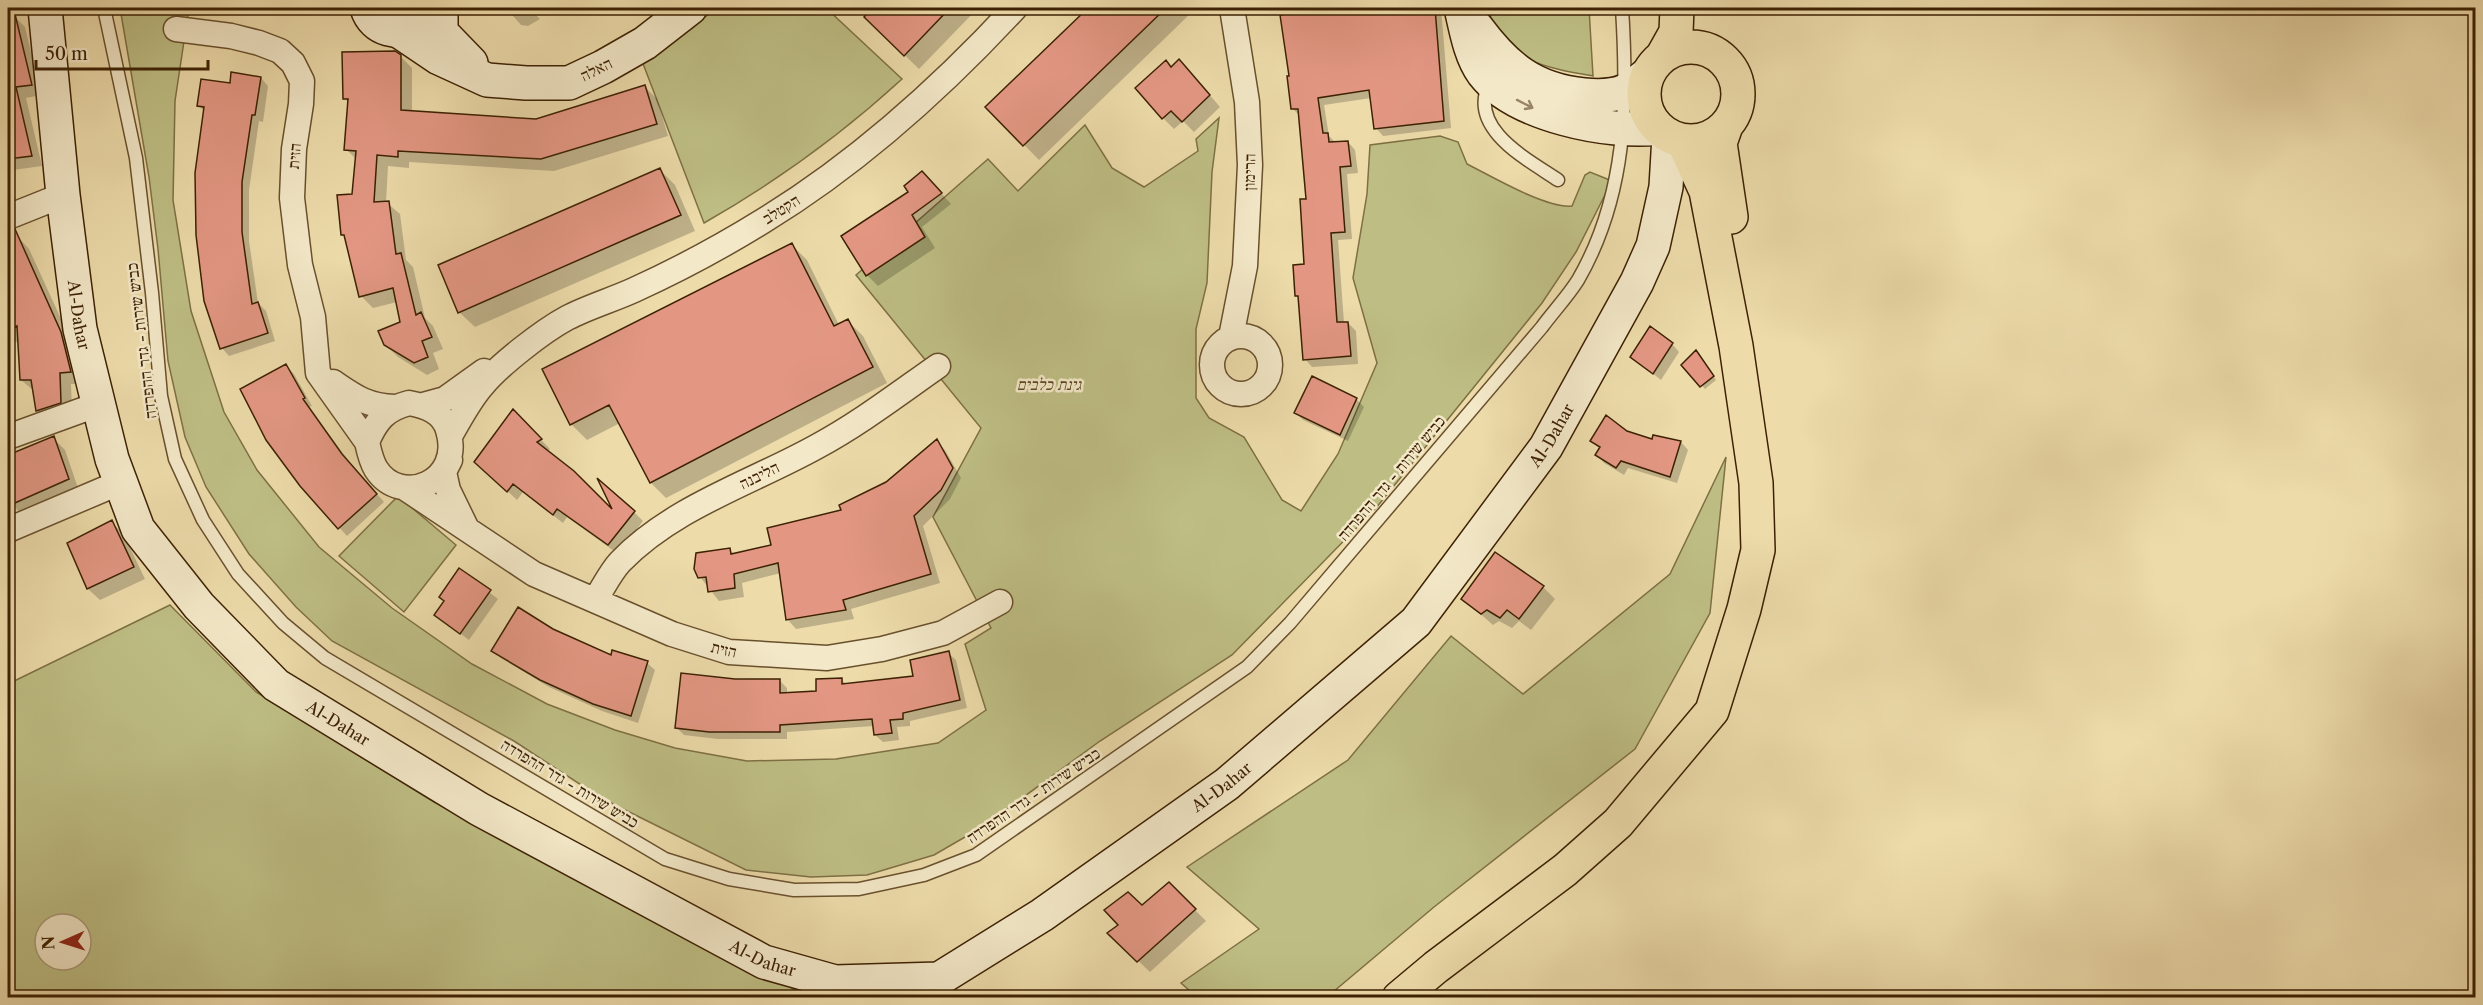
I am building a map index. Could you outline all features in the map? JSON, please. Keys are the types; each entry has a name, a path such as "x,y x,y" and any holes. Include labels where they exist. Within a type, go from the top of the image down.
{"main road":[{"path":"1677,8 1677,32 1645,74 1645,101 1649,116 1670,135 1708,200 1736,346 1755,472"},
{"path":"1399,998 1436,967 1565,870 1618,823 1712,711 1744,609 1758,550 1753,350 1720,143 1738,101 1737,87 1733,73 1719,57 1701,48 1695,40 1687,8"},
{"path":"1645,74 1680,48 1701,48"},
{"path":"1670,135 1699,141 1714,136 1726,126"}],"street":[{"name":"Al-Dahar","path":"45,8 63,195 80,329 112,459 138,529 199,606 276,685 478,809 764,962 834,981 930,988 1042,915 1227,784 1416,622 1546,447 1637,282 1653,246 1666,187 1670,135"},
{"name":"האלה","path":"368,8 377,23 387,29 399,31 439,58 487,80 526,83 569,82 603,67 645,43 690,8"},
{"path":"399,31 417,26 432,8"},
{"path":"441,8 441,32 487,80"},
{"name":"הקטלב","path":"451,447 482,385 511,359 567,318 633,290 696,259 811,190 867,150 919,104 952,74 1016,8"},
{"name":"הרימון","path":"1231,337 1245,266 1250,165 1248,102 1233,8"},
{"path":"1463,8 1495,53 1498,88 1522,103 1545,113 1624,129 1670,135"},
{"name":"הזית","path":"176,29 231,36 280,51 293,63 302,81 294,149 292,198 300,265 313,317 318,373"},
{"path":"1497,70 1514,70 1537,83 1566,93 1594,96 1645,74"},
{"path":"8,218 63,195"},
{"name":"הקטלב","path":"423,405 445,399 493,364 511,359"},
{"name":"הליבנה","path":"595,600 619,563 655,533 745,481 816,448 867,417 938,366"},
{"path":"318,373 358,399 376,406 423,405 437,413 446,424 451,447 440,476 428,484 405,488 387,480 376,470 367,442 318,373"},
{"path":"8,437 99,404"},
{"path":"367,442 375,423 395,407"},
{"name":"הזית","path":"451,447 444,472 448,490 466,527"},
{"path":"8,530 120,482"},
{"name":"הזית","path":"405,488 534,574 584,598 595,600 672,634 729,652 828,658 882,650 943,633 1000,602"}],"lane":[{"name":"כביש שירות - גדר ההפרדה","path":"104,8 136,158 152,293 161,396 175,459 203,520 238,574 283,623 325,658 665,859 729,879 794,890 859,889 924,875 976,855 1247,667 1290,623 1542,327 1577,281 1599,234 1619,169 1624,129 1645,74 1622,8"},
{"path":"1497,70 1484,94 1487,117 1510,148 1558,180"}],"green space":[{"name":"גינת כלבים","path":"120,8 189,8 175,101 173,200 191,311 224,412 257,470 319,547 392,608 472,664 547,704 615,730 675,748 747,761 836,759 938,743 986,710 965,644 991,628 933,517 981,428 856,275 988,159 1018,191 1085,125 1112,168 1144,187 1198,151 1196,139 1219,118 1212,172 1207,283 1196,329 1196,398 1209,418 1244,437 1282,500 1301,511 1338,454 1377,363 1353,278 1367,194 1370,145 1440,136 1458,142 1467,164 1519,191 1561,206 1572,206 1585,175 1590,172 1612,181 1576,252 1542,303 1376,508 1232,655 1100,741 984,826 934,855 867,875 811,877 746,870 601,798 514,741 332,641 296,607 249,554 206,487 185,437 168,361 149,177"},
{"path":"718,8 826,8 902,79 807,157 704,223 642,61"},
{"path":"1489,8 1589,8 1593,76 1543,65 1513,51 1493,26"},
{"path":"1726,457 1710,613 1635,749 1434,907 1327,997 1197,997 1181,983 1259,929 1187,867 1348,760 1451,636 1523,694 1670,574"},
{"path":"398,496 456,545 404,612 339,556"},
{"path":"170,605 256,692 434,802 809,997 8,998 8,684"}],"building":[{"path":"873,8 950,8 904,56 864,17"},
{"path":"1088,8 1166,8 1023,146 985,107"},
{"path":"1328,8 1435,8 1444,121 1374,129 1369,90 1318,98 1323,133 1328,133 1329,142 1348,141 1351,166 1340,167 1345,232 1331,233 1337,322 1348,322 1351,356 1303,360 1293,265 1304,264 1300,199 1306,199 1298,109 1291,109 1287,76 1289,76 1280,15"},
{"path":"15,14 32,85 16,87 32,156 8,159 8,15"},
{"path":"395,51 401,55 401,110 536,119 645,85 657,124 541,159 398,151 398,157 377,155 374,202 389,201 396,254 401,253 416,315 421,312 432,337 422,341 428,357 414,363 384,345 378,331 400,322 393,288 359,297 344,235 341,235 337,195 352,194 356,151 344,150 348,99 343,99 342,52"},
{"path":"1179,59 1210,95 1182,122 1171,111 1162,119 1135,88 1166,60 1171,67"},
{"path":"231,72 261,77 255,115 252,115 242,182 242,232 252,304 258,302 268,333 220,349 204,301 196,235 195,173 204,107 197,106 201,79 230,83"},
{"path":"660,168 681,215 458,313 438,265"},
{"path":"922,171 942,193 912,215 925,237 866,276 841,236 908,192 904,186"},
{"path":"15,229 61,332 71,372 60,373 61,403 36,411 31,380 20,380 17,326 8,330 8,231"},
{"path":"792,243 834,326 848,319 873,367 650,483 609,405 570,425 542,369"},
{"path":"1650,326 1673,343 1653,374 1630,357"},
{"path":"1696,350 1714,376 1700,387 1681,365"},
{"path":"286,364 305,398 303,399 342,454 377,494 338,529 300,486 266,440 240,389"},
{"path":"1312,376 1357,398 1340,435 1294,413"},
{"path":"513,409 542,439 537,442 574,471 612,509 597,478 635,511 608,545 557,509 553,515 513,484 507,492 474,462"},
{"path":"1606,415 1627,431 1652,439 1653,435 1681,441 1670,477 1621,461 1616,468 1595,455 1600,447 1590,441"},
{"path":"54,436 69,479 8,506 8,455"},
{"path":"937,439 953,468 941,490 914,516 931,574 843,600 846,610 786,620 778,563 734,574 735,588 708,592 706,577 698,578 694,569 696,553 730,548 731,554 771,545 767,528 841,510 839,505 886,482"},
{"path":"112,520 134,567 87,589 67,543"},
{"path":"1495,552 1544,586 1519,619 1507,610 1500,618 1487,610 1481,614 1461,599"},
{"path":"459,568 491,590 460,634 434,615 444,601 439,597"},
{"path":"518,607 553,629 611,655 612,650 648,661 631,716 593,704 540,680 491,651"},
{"path":"949,651 960,700 903,713 903,719 890,720 892,733 874,735 872,719 780,725 780,732 709,732 675,728 681,673 735,679 780,679 780,693 816,691 816,679 842,678 842,684 913,676 910,660"},
{"path":"1169,882 1196,909 1137,962 1107,933 1118,925 1104,910 1128,892 1142,905"}]}
